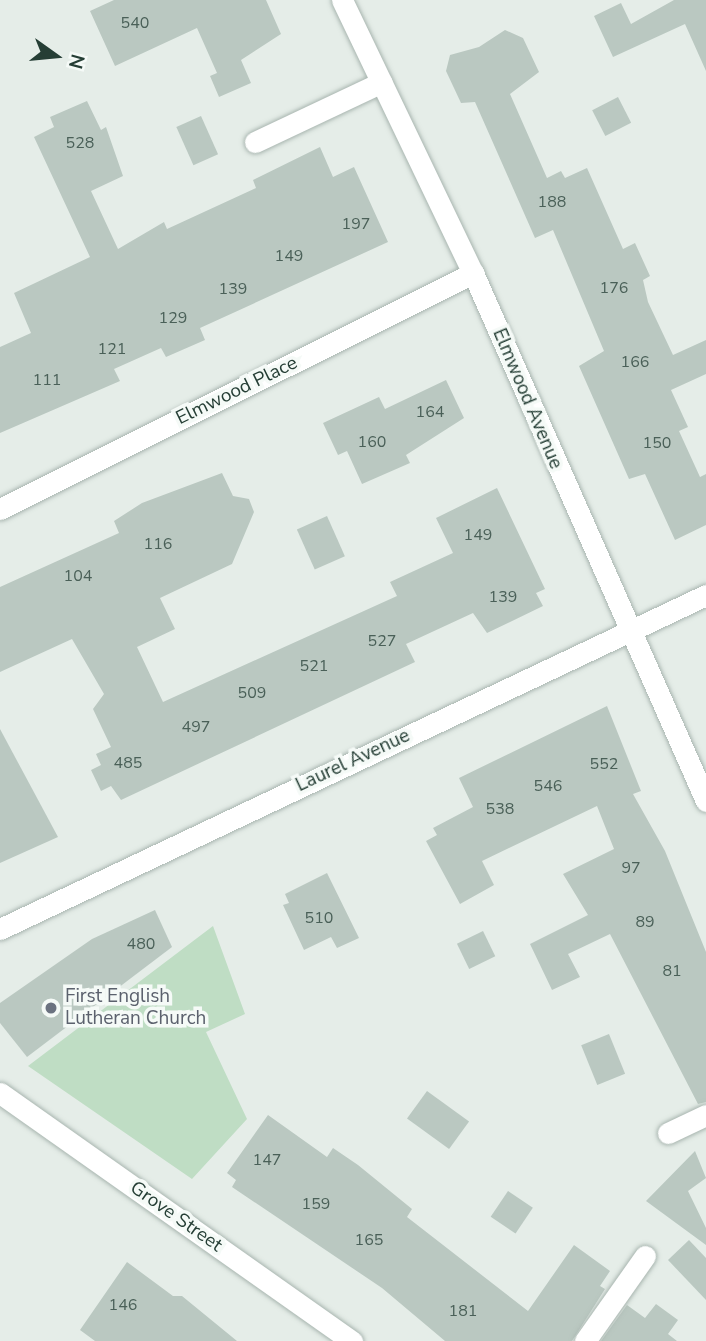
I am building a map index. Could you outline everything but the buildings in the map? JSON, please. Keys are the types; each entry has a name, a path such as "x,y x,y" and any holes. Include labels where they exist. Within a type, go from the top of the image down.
{"street":[{"name":"Elmwood Avenue","path":"342,0 474,273 626,632 706,801"},
{"path":"254,142 382,82"},
{"name":"Elmwood Place","path":"0,509 474,273"},
{"name":"Laurel Avenue","path":"0,929 706,595"},
{"name":"Grove Street","path":"0,1093 352,1341"},
{"path":"668,1133 706,1115"},
{"path":"585,1341 645,1256"}],"green space":[{"path":"213,926 245,1014 206,1032 247,1119 192,1179 28,1066"}],"place":[{"name":"First English Lutheran Church","path":"51,1008"}]}
